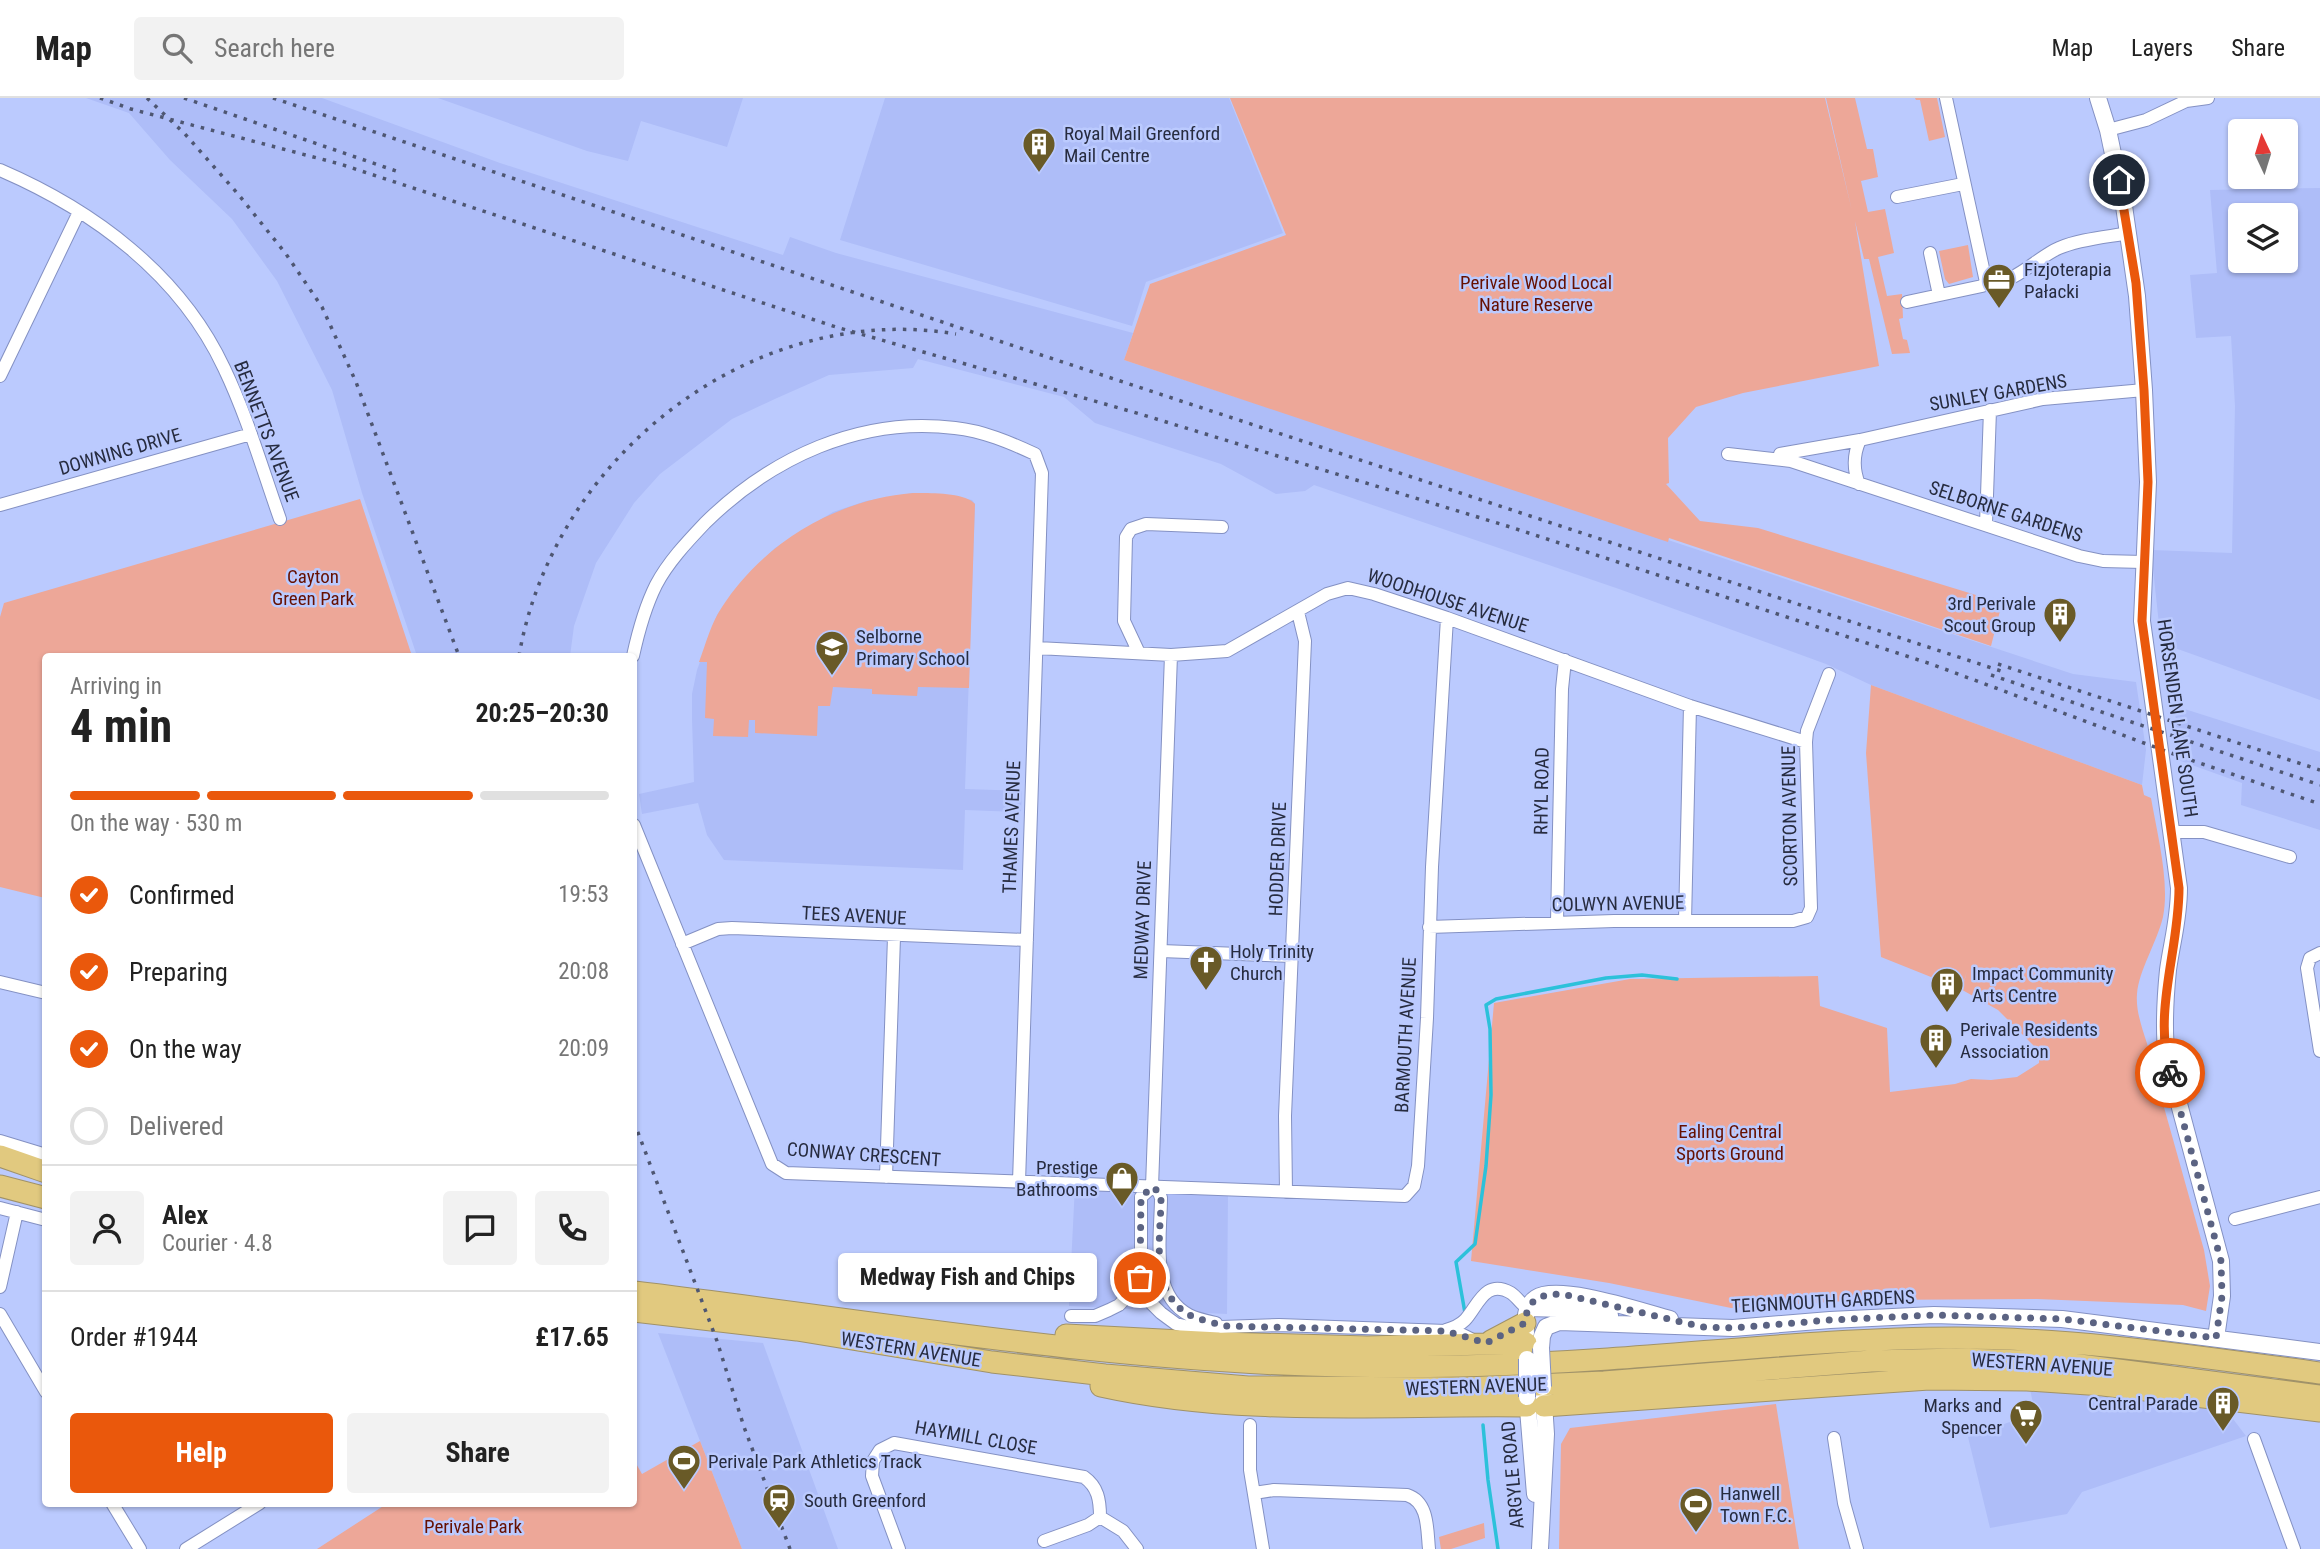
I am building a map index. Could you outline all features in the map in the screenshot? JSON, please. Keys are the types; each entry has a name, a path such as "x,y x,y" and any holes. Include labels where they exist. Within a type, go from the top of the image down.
{"highway":[{"path":"0,1156 42,1171"},
{"path":"0,1167 42,1179"},
{"path":"0,1186 42,1198"},
{"path":"0,1197 42,1207"},
{"name":"WESTERN AVENUE","path":"637,1292 1106,1353 1249,1363 1463,1366 1603,1360 1871,1340 1958,1338 2059,1341 2320,1373"},
{"name":"WESTERN AVENUE","path":"637,1311 797,1330 992,1362 1248,1387 1465,1388 1604,1382 1871,1361 1960,1359 2056,1362 2320,1395"},
{"path":"991,1339 1041,1334 1367,1347 1486,1343 1531,1335"},
{"path":"992,1362 1139,1394 1210,1402 1341,1408 1536,1402 1929,1379 2092,1384 2320,1411"}],"main road":[{"name":"HORSENDEN LANE SOUTH","path":"2098,98 2108,130 2129,233 2137,296 2148,482 2142,621 2179,888 2179,914 2168,968 2164,1038 2167,1059 2221,1261 2222,1296 2216,1338"},
{"path":"1531,1335 1540,1296 1562,1294 1703,1327"},
{"path":"1531,1335 1581,1310 1657,1325"},
{"name":"TEIGNMOUTH GARDENS","path":"1703,1327 1733,1328 1934,1315 2062,1319 2320,1352"},
{"path":"1531,1335 1559,1322 1703,1327"},
{"name":"ARGYLE ROAD","path":"1531,1335 1536,1402 1540,1549"}],"street":[{"path":"1946,98 1986,282"},
{"path":"2108,130 2147,120 2186,102 2208,98"},
{"name":"BENNETTS AVENUE","path":"0,170 79,212 136,252 164,280 193,316 223,365 280,519"},
{"path":"1897,197 1963,184"},
{"path":"0,376 79,212"},
{"path":"1986,282 1993,284 2012,277 2062,247 2129,233"},
{"path":"1930,253 1940,295"},
{"path":"1907,302 1982,286 1986,282"},
{"name":"SUNLEY GARDENS","path":"1728,454 1790,454 2043,399 2144,390"},
{"path":"1986,524 1990,410"},
{"name":"THAMES AVENUE","path":"634,653 656,584 674,558 694,535 742,490 795,456 849,436 876,430 954,428 1001,439 1035,454 1042,473 1019,1182"},
{"name":"DOWNING DRIVE","path":"0,505 251,435"},
{"path":"1859,484 1854,473 1860,440"},
{"name":"SELBORNE GARDENS","path":"1728,454 1791,461 2103,561 2143,562"},
{"path":"1139,653 1124,621 1126,537 1131,529 1146,524 1223,527"},
{"name":"WOODHOUSE AVENUE","path":"1037,649 1171,655 1227,650 1327,594 1348,588 1447,618 1690,706 1806,743"},
{"name":"HODDER DRIVE","path":"1286,1192 1285,1116 1304,641 1298,612"},
{"name":"BARMOUTH AVENUE","path":"1152,1187 1405,1196 1414,1186 1418,1166 1427,1017 1429,927 1447,618"},
{"name":"MEDWAY DRIVE","path":"1152,1187 1171,655"},
{"name":"RHYL ROAD","path":"1558,922 1562,689 1565,660"},
{"name":"SCORTON AVENUE","path":"1807,917 1811,908 1807,731 1829,674"},
{"path":"1685,921 1690,706"},
{"name":"CONWAY CRESCENT","path":"637,832 772,1164 786,1173 1152,1187"},
{"path":"2172,832 2209,833 2290,857"},
{"name":"COLWYN AVENUE","path":"1429,927 1558,922 1793,921 1807,917"},
{"name":"TEES AVENUE","path":"682,944 718,929 732,928 894,937 1027,940"},
{"path":"886,1177 894,937"},
{"path":"1161,951 1293,956"},
{"path":"2320,953 2310,958 2306,968 2320,1051"},
{"path":"0,982 42,992"},
{"path":"0,1141 42,1154"},
{"path":"1224,1326 1191,1316 1177,1307 1167,1295 1161,1281 1161,1198 1159,1192 1152,1187 1141,1197 1140,1283 1149,1301 1177,1324 1193,1328 1224,1326 1446,1331 1486,1343"},
{"path":"2235,1219 2320,1197"},
{"path":"0,1208 42,1219"},
{"path":"0,1287 17,1212"},
{"path":"1071,1316 1095,1315 1109,1310 1125,1299 1140,1283 1161,1281"},
{"path":"1446,1331 1466,1319 1478,1300 1490,1291 1506,1291 1514,1295 1531,1335"},
{"path":"0,1314 42,1385"},
{"path":"1250,1425 1250,1470 1263,1549"},
{"path":"1834,1438 1844,1503 1857,1549"},
{"path":"2254,1439 2294,1549"},
{"name":"HAYMILL CLOSE","path":"899,1549 872,1476 873,1461 880,1450 894,1443 1084,1477 1096,1490 1100,1502 1100,1517"},
{"path":"1254,1493 1274,1490 1408,1494 1423,1506 1429,1549"},
{"path":"114,1507 140,1549"},
{"path":"186,1549 254,1507"},
{"path":"1044,1541 1088,1525 1100,1517 1123,1531 1137,1549"}],"shaded area":[{"path":"86,98 322,98 500,163 783,255 790,237 836,253 1133,333 1124,360 2073,674 2136,682 2146,750 2142,785 1871,685 1826,664 1619,589 1314,485 1305,491 1276,494 1221,464 1095,423 1064,397 918,359 913,368 829,375 777,398 732,419 660,474 634,503 596,563 574,626 570,653 416,653 362,493 332,390 277,281 232,219 170,160 129,113"},
{"path":"438,98 743,98 727,147 641,121 628,161 587,151"},
{"name":"Royal Mail Greenford Mail Centre","path":"885,98 1229,98 1283,233 1146,282 1132,326 840,240"},
{"path":"2320,188 2320,700 2161,643 2151,550 2232,553 2235,406 2231,336 2196,338 2190,275 2217,273 2210,190"},
{"name":"Selborne Primary School","path":"913,493 948,495 972,500 975,504 965,789 1022,791 1021,812 965,810 963,870 724,860 707,835 698,803 642,814 639,794 694,782 692,694 697,670 717,615 743,580 775,548 833,512 866,501"},
{"path":"2175,706 2320,752 2320,830 2241,805 2242,783 2178,760"},
{"path":"1075,1185 1228,1192 1227,1314 1069,1306"},
{"path":"658,1333 763,1343 838,1549 742,1549"},
{"path":"2030,1389 2227,1411 2246,1436 2082,1492 2067,1514 1990,1528 1968,1437 2035,1413"}],"green space":[{"name":"Perivale Wood Local Nature Reserve","path":"1230,98 1825,98 1852,211 1826,98 1855,98 1867,149 1873,149 1878,177 1861,181 1868,212 1885,209 1894,253 1878,257 1887,296 1902,294 1903,318 1899,319 1903,339 1907,340 1910,353 1892,354 1869,259 1864,259 1855,221 1879,366 1743,393 1696,407 1668,438 1669,483 1666,484 1700,521 1758,528 2002,603 1991,646 1669,538 1668,542 1124,360 1150,284 1286,235"},
{"path":"1915,98 1937,98 1945,137 1929,141 1920,100"},
{"path":"1968,245 1973,277 1949,284 1945,279 1939,251"},
{"path":"913,493 955,495 975,504 969,688 918,687 917,696 872,694 872,689 833,687 830,706 818,706 817,736 755,733 755,720 749,720 748,737 713,736 714,719 705,718 707,662 699,662 715,620 739,584 780,544 804,528 857,504"},
{"name":"Cayton Green Park","path":"360,499 411,653 42,653 42,897 0,887 0,617 4,603"},
{"name":"Ealing Central Sports Ground","path":"1871,685 2142,785 2144,795 2151,798 2162,858 2165,903 2160,927 2138,985 2137,1003 2204,1250 2210,1286 2206,1311 2183,1305 2037,1299 1863,1300 1731,1308 1609,1283 1471,1261 1494,1003 1630,979 1818,976 1820,1006 1887,1028 1890,1092 1955,1084 1971,1079 2017,1077 2039,1063 2039,1051 1998,1010 1957,987 1964,982 1967,971 1964,981 1956,987 1881,957 1866,753"},
{"path":"1776,1404 1799,1549 1559,1549 1561,1444 1570,1428"},
{"name":"Perivale Park","path":"700,1441 742,1549 317,1549 382,1507 637,1507 637,1465 642,1474"},
{"path":"1484,1523 1485,1538 1451,1549 1441,1549 1439,1537"}],"waterway":[{"path":"1465,1313 1456,1262 1475,1244 1486,1166 1491,1095 1490,1029 1486,1005 1496,999 1606,978 1642,975 1677,979"},
{"path":"1483,1425 1498,1549"}],"railway":[{"path":"100,98 131,109 340,164 836,327 1140,414 1507,526 1931,664 2179,756 2320,804"},
{"path":"147,98 185,134 238,194 286,254 322,307 356,382 458,653"},
{"path":"184,98 399,172"},
{"path":"273,98 1017,347 2004,672"},
{"path":"520,653 539,584 573,517 618,458 674,408 737,368 806,342 880,330 956,334"},
{"path":"1998,664 2320,770"},
{"path":"1991,675 2320,785"},
{"path":"637,1130 717,1341 744,1427 790,1549"}],"way so far":[{"path":"1140,1278 1141,1197 1152,1187 1159,1192 1161,1198 1161,1281 1167,1295 1177,1307 1191,1316 1224,1326 1279,1325 1446,1331 1486,1343 1525,1323 1527,1308 1535,1299 1549,1294 1562,1294 1703,1327 1733,1328 1934,1315 2062,1319 2216,1338 2222,1296 2221,1261 2170,1073"}],"place":[{"name":"Royal Mail Greenford Mail Centre","path":"1039,174"},
{"name":"Fizjoterapia Pałacki","path":"1999,310"},
{"name":"3rd Perivale Scout Group","path":"2060,644"},
{"name":"Selborne Primary School","path":"832,677"},
{"name":"Holy Trinity Church","path":"1206,992"},
{"name":"Impact Community Arts Centre","path":"1947,1014"},
{"name":"Perivale Residents Association","path":"1936,1070"},
{"name":"Prestige Bathrooms","path":"1122,1208"},
{"name":"Medway Fish and Chips","path":"1140,1278"},
{"name":"Central Parade","path":"2223,1433"},
{"name":"Marks and Spencer","path":"2026,1446"},
{"name":"Perivale Park Athletics Track","path":"684,1491"},
{"name":"South Greenford","path":"779,1530"},
{"name":"Hanwell Town F.C.","path":"1696,1534"}],"route":[{"path":"2119,180 2136,283 2144,390 2148,482 2143,562 2144,647 2179,888 2179,914 2168,968 2164,1017 2164,1038 2170,1073"}]}
